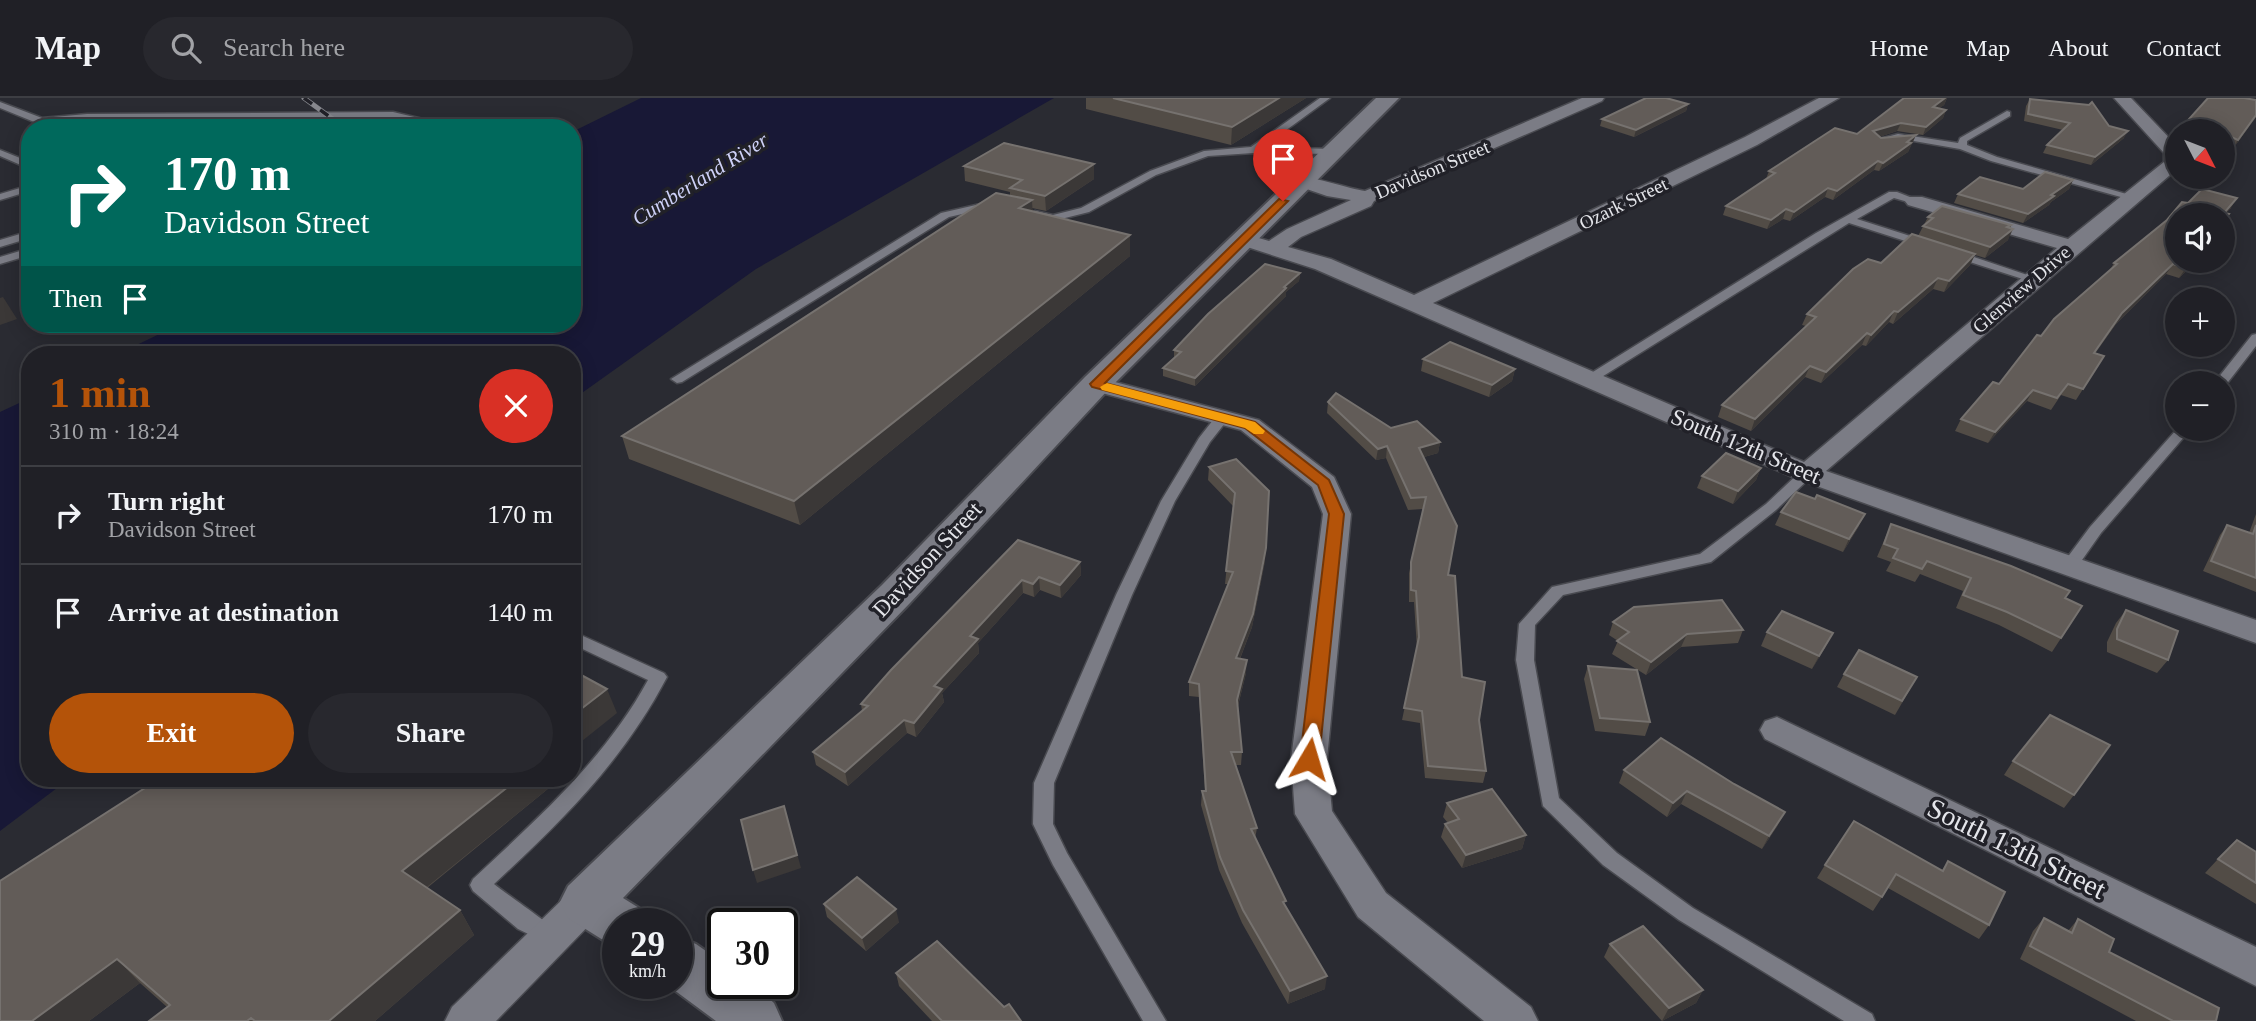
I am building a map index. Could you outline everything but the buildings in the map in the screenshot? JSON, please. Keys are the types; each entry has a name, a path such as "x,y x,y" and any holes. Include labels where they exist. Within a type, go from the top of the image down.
{"street":[{"name":"Davidson Street","path":"609,908 1004,477 1096,384 1259,244 1302,181 1388,98"},
{"name":"Davidson Street","path":"1259,244 1294,233 1364,202 1367,197 1596,98"},
{"name":"Ozark Street","path":"1413,304 1751,141 1831,98"},
{"name":"Glenview Drive","path":"1807,473 2166,169 2174,158 2166,144 2122,98"},
{"path":"1302,181 1334,192 1367,197"},
{"path":"1915,201 2072,246"},
{"name":"South 12th Street","path":"1259,244 1323,264 1807,473 2256,632"},
{"path":"1096,384 1250,425 1324,483 1337,514 1309,759 1314,814 1372,905 1516,1021"},
{"name":"South 13th Street","path":"1777,730 2256,967"},
{"name":"Davidson Street","path":"467,1021 551,936 602,914"},
{"path":"693,972 732,1000 754,1021"}],"lane":[{"path":"1253,150 1326,98"},
{"path":"0,105 38,119"},
{"path":"66,119 313,118 358,114 422,119"},
{"path":"1962,146 1964,139 2007,114"},
{"path":"1877,141 1890,136 1903,136 1941,145 1962,146 1994,159 2132,197"},
{"path":"1028,213 1053,218 1085,210 1153,173 1207,153 1253,150 1333,152"},
{"path":"0,153 21,162"},
{"path":"0,197 21,191"},
{"path":"1587,380 1847,219 1893,194 1915,201"},
{"path":"677,379 945,215 991,205 1003,208"},
{"path":"1847,219 2033,279"},
{"path":"0,244 21,237"},
{"path":"0,261 21,254"},
{"path":"2230,371 2256,338"},
{"path":"1155,1021 1060,859 1043,824 1044,783 1124,595 1168,501 1204,440 1222,418"},
{"path":"2069,566 2090,534 2175,441"},
{"path":"1807,473 1771,507 1706,558 1659,566 1558,591 1527,624 1525,660 1550,801 1610,859 1686,914 1864,1021"},
{"path":"581,641 659,677 642,711 581,787"},
{"path":"551,936 526,922 480,886 581,787"}],"water":[{"name":"Cumberland River","path":"641,98 1054,98 756,269 581,394 581,346 135,346 161,333 581,333 581,128"},
{"path":"21,402 21,787 58,787 0,831 0,412"}],"railway":[{"path":"304,98 333,119"}],"slow traffic":[{"path":"1107,387 1250,425 1258,431"}],"route":[{"path":"1283,201 1096,384 1250,425 1324,483 1337,514 1309,759"}]}
